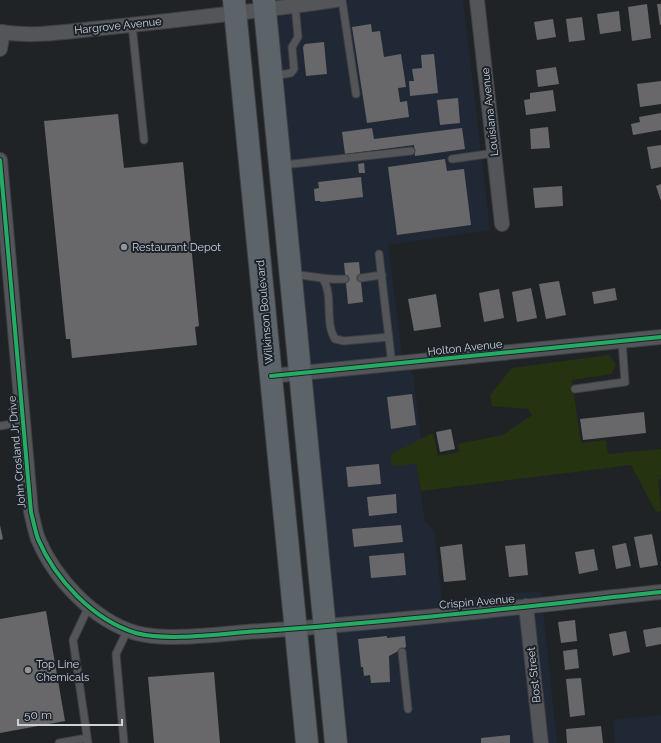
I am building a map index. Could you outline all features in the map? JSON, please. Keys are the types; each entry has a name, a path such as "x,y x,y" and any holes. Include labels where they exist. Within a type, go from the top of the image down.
{"main road":[{"path":"265,5 336,743"},
{"name":"Wilkinson Boulevard","path":"234,7 307,743"}],"street":[{"name":"Hargrove Avenue","path":"1,32 13,34 49,33 132,25 234,7 329,0"},
{"name":"Louisiana Avenue","path":"477,0 502,224"},
{"path":"0,49 1,32"},
{"name":"John Crosland Jr Drive","path":"0,160 5,271 23,422 31,512 38,539 54,567 70,587 89,606 109,621 136,633 166,637 295,628"},
{"name":"Holton Avenue","path":"271,376 661,337"},
{"name":"Crispin Avenue","path":"295,628 661,592"},
{"name":"Bost Street","path":"526,606 541,743"}],"lane":[{"path":"342,0 356,94"},
{"path":"272,76 291,73 294,69 292,47 298,37 295,3"},
{"path":"132,25 144,140"},
{"path":"280,166 411,151"},
{"path":"452,159 495,153"},
{"path":"379,254 392,365"},
{"path":"291,275 308,275 332,280 345,279"},
{"path":"360,278 382,275"},
{"path":"323,279 327,289 332,330 336,339 344,341 389,337"},
{"path":"575,389 625,382 622,342"},
{"path":"0,426 23,422"},
{"path":"59,743 88,741 73,640 89,606"},
{"path":"124,743 116,654 128,630"},
{"path":"402,652 408,709"}],"shaded area":[{"path":"271,0 463,0 490,230 388,245 402,356 413,374 421,439 391,454 392,466 416,463 425,523 427,523 434,531 442,600 541,591 557,743 349,743"},
{"path":"661,715 661,743 615,743 613,720"}],"green space":[{"path":"609,355 616,365 611,374 572,380 581,443 606,440 608,454 661,449 661,479 658,479 661,511 656,512 631,465 421,491 416,464 391,466 391,454 433,433 438,456 459,452 458,444 503,435 532,415 528,409 492,406 490,395 512,368"}],"building":[{"path":"647,4 651,38 632,41 628,7"},
{"path":"657,4 661,4 661,25 660,25"},
{"path":"619,11 621,31 600,34 597,14"},
{"path":"582,17 585,40 569,42 566,19"},
{"path":"553,19 556,37 537,40 534,22"},
{"path":"371,24 372,32 380,31 384,57 401,54 406,87 398,88 400,102 407,101 409,117 367,123 352,27"},
{"path":"324,42 327,74 306,76 303,47 305,44"},
{"path":"434,54 438,93 410,96 409,81 414,81 412,69 422,68 421,55"},
{"path":"556,67 559,84 538,87 536,70"},
{"path":"661,81 661,104 640,107 637,84"},
{"path":"553,90 556,111 526,115 524,100 530,99 530,93"},
{"path":"458,98 460,123 440,125 437,100"},
{"path":"661,113 661,130 633,135 631,124 640,122 639,117"},
{"name":"Restaurant Depot","path":"118,114 124,168 183,162 199,326 195,327 197,345 72,358 70,339 66,339 44,121"},
{"path":"548,127 550,148 531,149 530,129"},
{"path":"372,128 374,139 462,128 465,149 415,156 414,145 345,154 342,132"},
{"path":"661,145 661,167 651,169 647,147"},
{"path":"445,159 447,171 464,169 471,225 397,235 388,167"},
{"path":"364,163 365,173 359,173 358,164"},
{"path":"361,177 363,197 321,202 315,201 314,189 319,188 318,182"},
{"path":"661,184 661,201 656,186"},
{"path":"562,186 563,206 535,208 533,188"},
{"path":"359,262 363,302 348,304 344,263"},
{"path":"559,281 566,315 546,319 539,284"},
{"path":"531,288 537,318 517,322 512,292"},
{"path":"615,288 617,300 594,304 592,292"},
{"path":"499,289 504,318 484,322 479,293"},
{"path":"436,294 441,327 414,331 408,299"},
{"path":"412,394 416,425 391,429 387,397"},
{"path":"644,412 646,433 583,440 580,419"},
{"path":"451,429 455,449 440,452 436,432"},
{"path":"379,464 381,484 348,487 346,467"},
{"path":"396,494 397,513 369,516 367,497"},
{"path":"0,525 3,539 0,540"},
{"path":"401,525 403,542 354,547 352,529"},
{"path":"652,534 658,565 640,568 634,537"},
{"path":"626,543 631,566 616,569 612,546"},
{"path":"462,544 466,580 444,582 440,547"},
{"path":"525,544 528,575 509,577 505,546"},
{"path":"594,549 598,570 579,574 575,552"},
{"path":"404,553 406,575 371,578 369,556"},
{"name":"Top Line Chemicals","path":"46,611 65,721 0,733 0,619"},
{"path":"575,620 577,641 561,643 558,622"},
{"path":"661,627 661,644 646,647 643,630"},
{"path":"626,631 630,652 613,656 609,634"},
{"path":"387,636 387,638 405,636 406,647 389,656 390,682 371,683 370,675 364,676 363,667 361,667 358,639"},
{"path":"577,649 579,668 565,670 563,651"},
{"path":"214,672 220,743 154,743 148,677"},
{"path":"581,678 585,715 570,717 566,679"},
{"path":"601,726 603,743 567,743 566,729"},
{"path":"510,735 510,743 481,743 481,738"}],"cycle path":[{"path":"0,160 31,512 38,539 54,569 77,596 105,618 120,627 136,633 149,636 181,637 411,618 661,592"},
{"path":"271,376 661,337"}],"place":[{"name":"Restaurant Depot","path":"124,247"},
{"name":"Top Line Chemicals","path":"28,670"}]}
